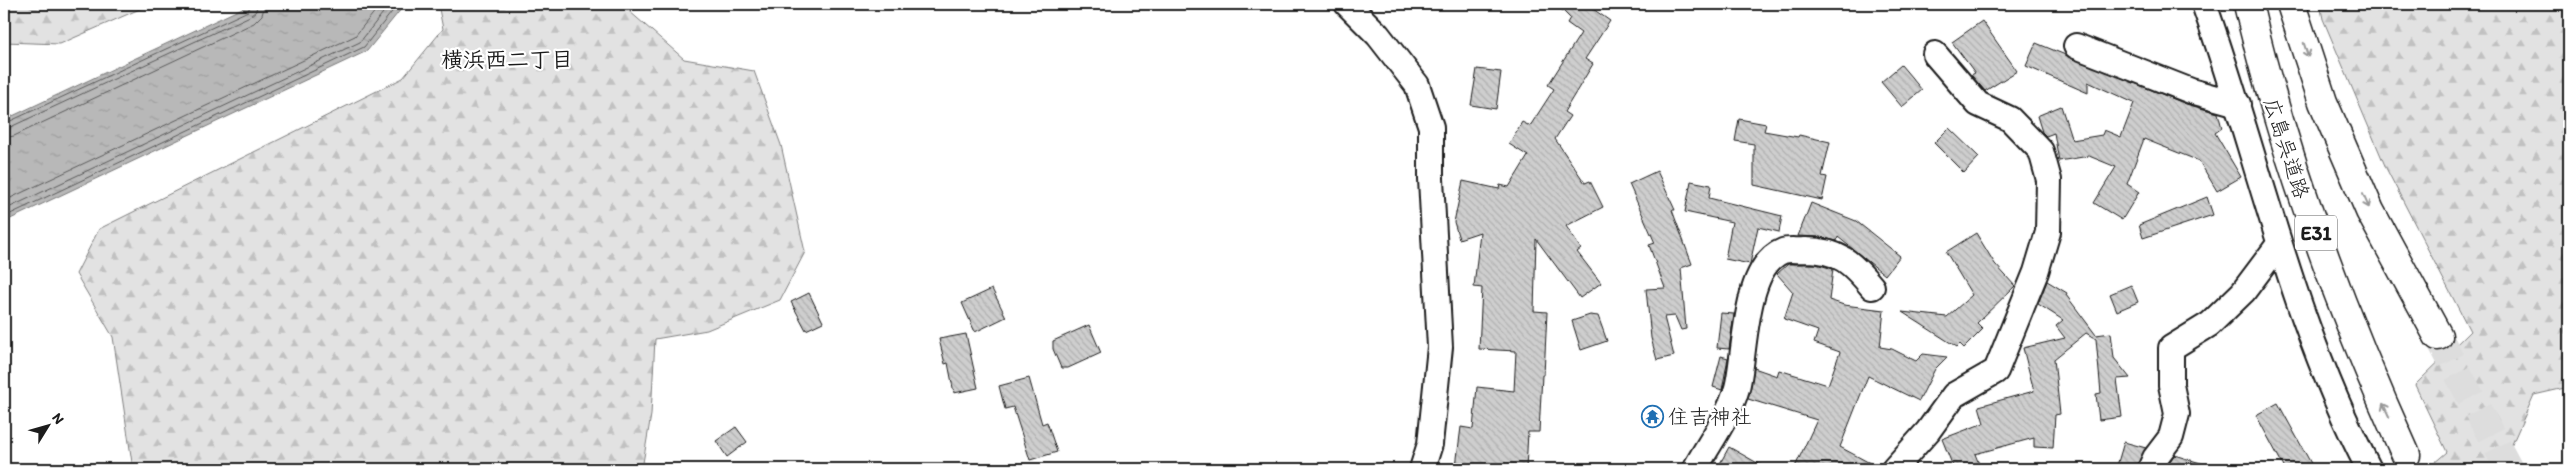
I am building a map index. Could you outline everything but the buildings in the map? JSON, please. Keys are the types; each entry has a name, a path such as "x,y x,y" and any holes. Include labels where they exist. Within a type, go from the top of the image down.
{"highway":[{"path":"2242,4 2265,78"},
{"name":"広島呉道路","path":"2248,4 2265,78 2304,200 2369,374 2406,454"},
{"path":"2291,4 2322,102 2370,211 2438,336"}],"street":[{"path":"1347,4 1378,35 1417,85 1431,128 1431,179 1440,347 1430,444 1422,469"},
{"path":"2204,4 2238,104 2279,244 2305,324 2369,469"},
{"path":"2076,46 2191,91 2238,104"},
{"path":"1894,469 1928,431 1954,395 1996,371 2036,272 2048,232 2049,180 2041,151 2010,119 1978,104 1935,54"},
{"path":"2150,469 2155,458 2171,437 2177,414 2171,385 2171,348 2217,318 2243,292 2279,244"},
{"path":"1695,469 1730,409 1738,386 1749,308 1762,272 1770,260 1783,251 1814,250 1835,253 1854,265 1872,287"}],"green space":[{"path":"4,4 151,4 60,44 4,42"},
{"path":"438,4 621,4 684,59 754,71 781,145 805,252 780,300 707,330 655,339 651,415 642,469 133,469 113,337 76,274 99,229 403,78 443,29"},
{"path":"2320,4 2569,4 2569,387 2534,395 2501,469 2427,469 2447,452 2415,385 2470,331 2386,168 2323,19"}],"water":[{"path":"251,4 400,4 402,8 367,51 4,222 4,120"}],"tunnel":[{"path":"2438,336 2509,469"}],"place":[{"name":"住吉神社","path":"1652,416"}],"district":[{"name":"横浜西二丁目","path":"507,59"}]}
